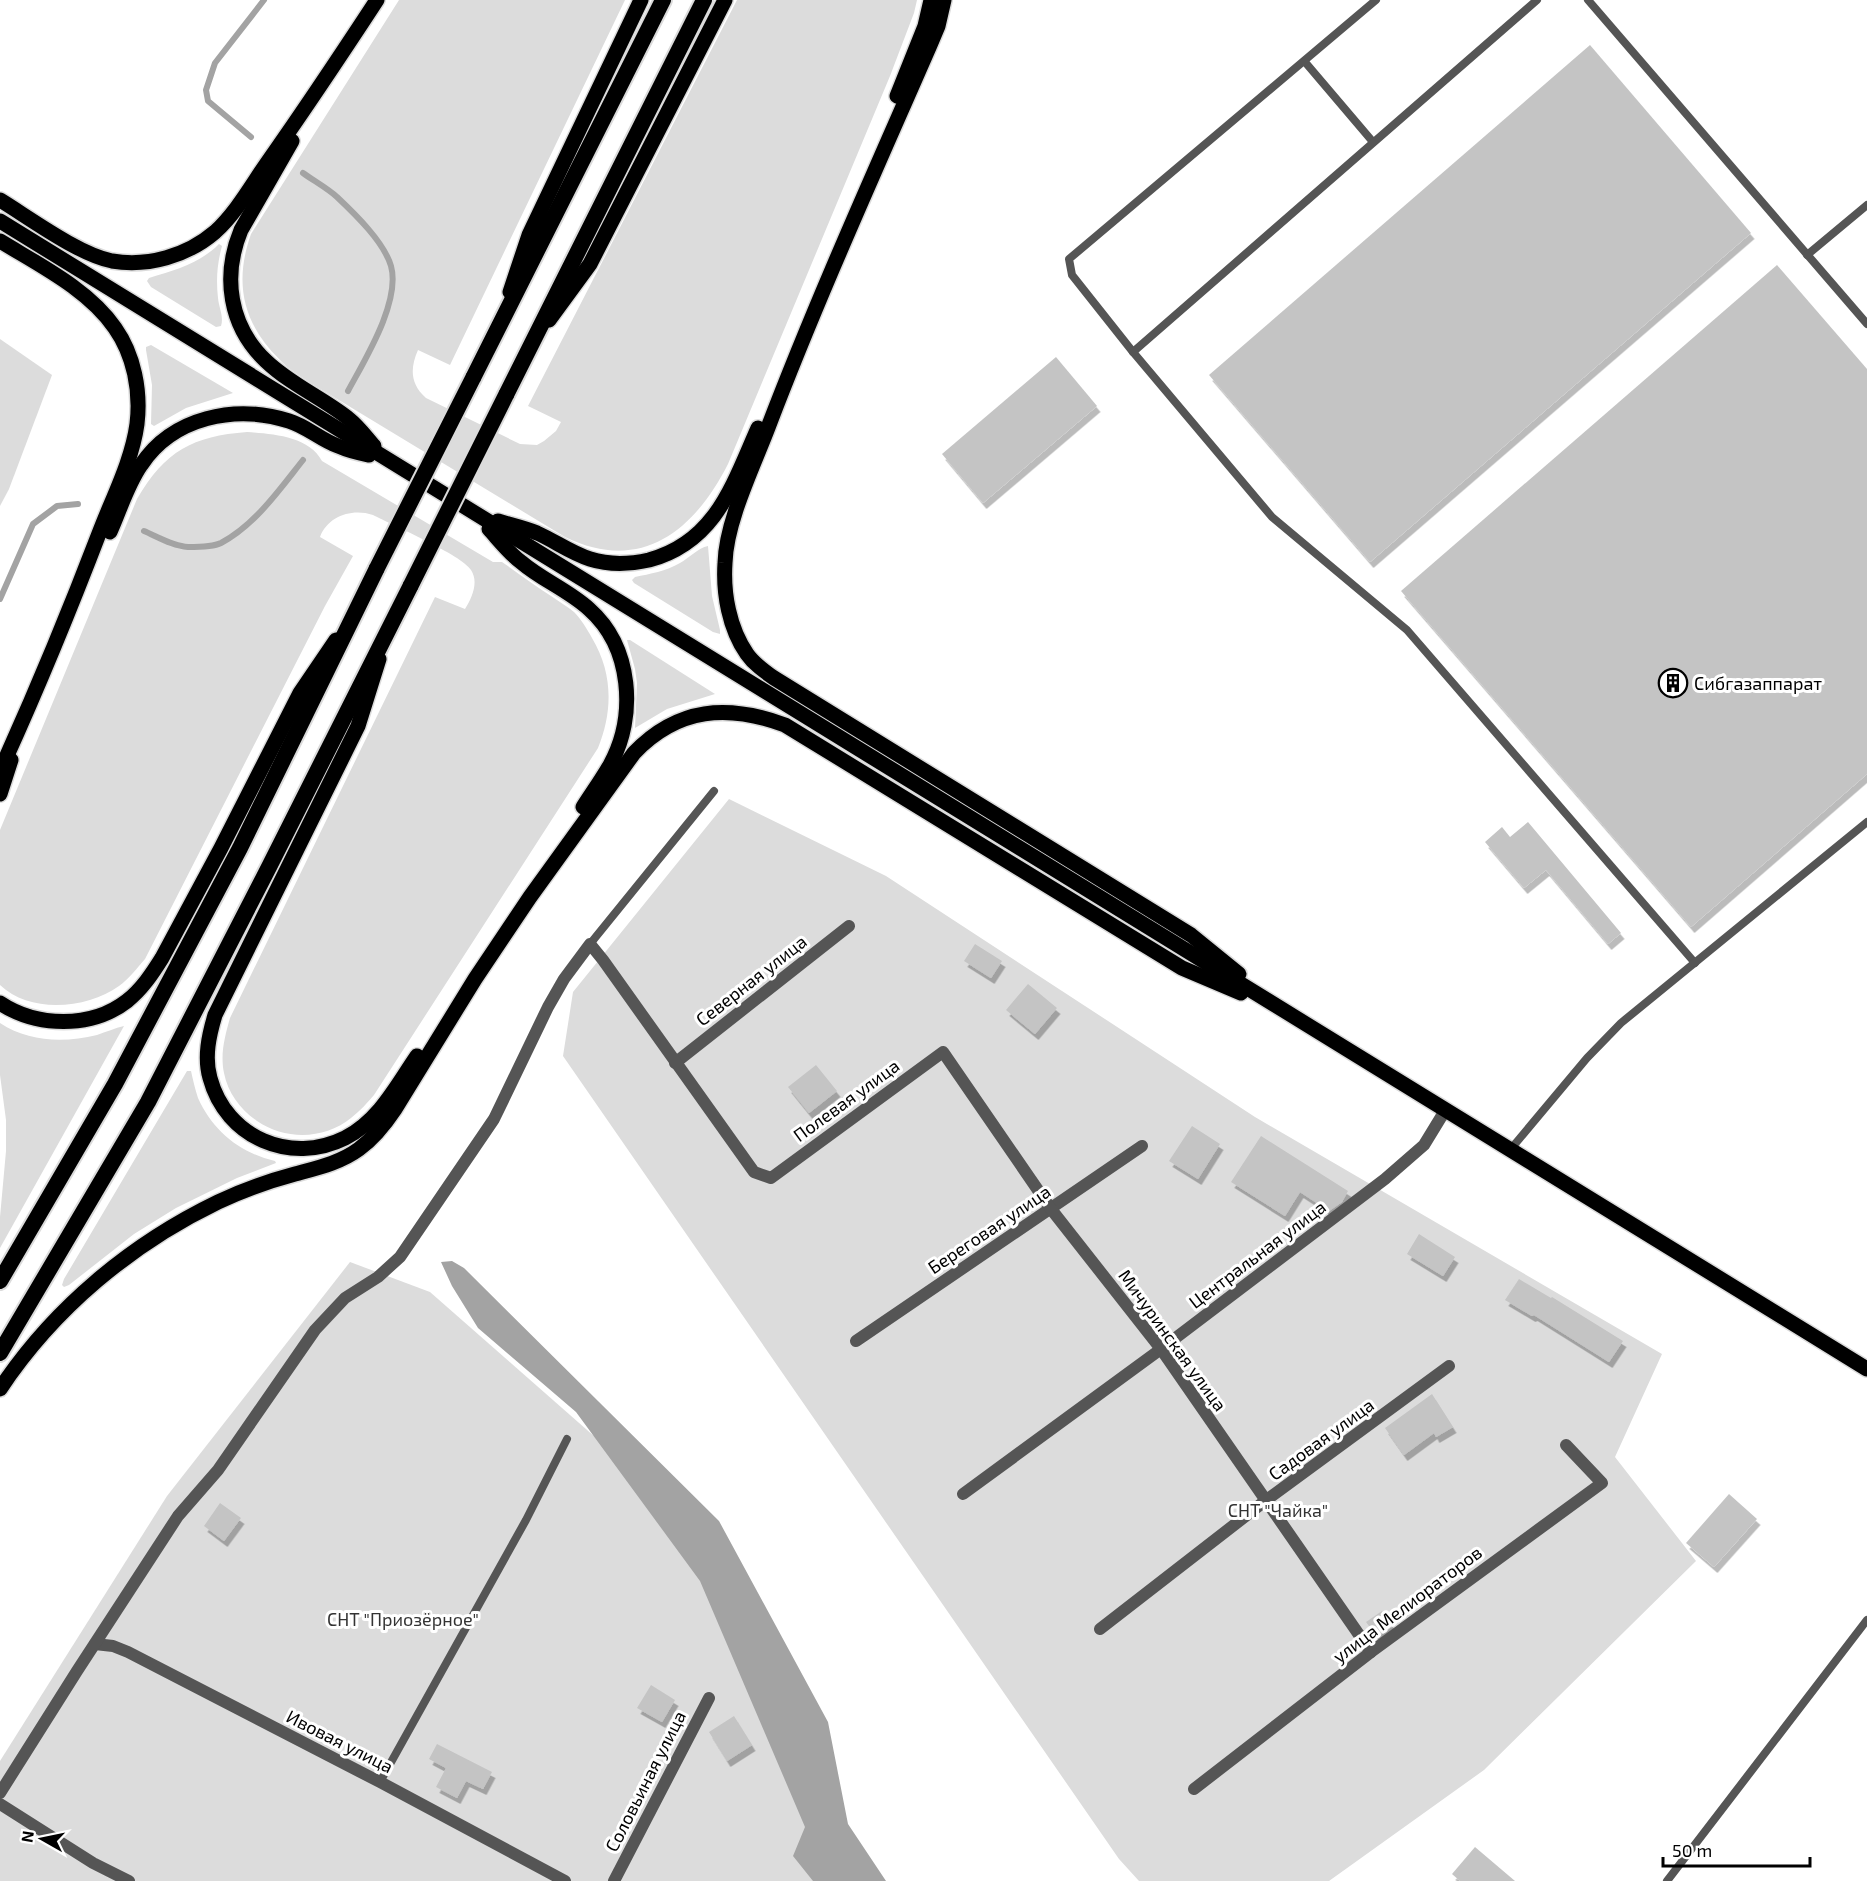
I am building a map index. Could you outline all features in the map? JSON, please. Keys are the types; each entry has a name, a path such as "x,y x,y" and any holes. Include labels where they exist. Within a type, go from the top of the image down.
{"highway":[{"path":"0,1281 115,1084 240,848 377,568 663,0"},
{"path":"0,1353 148,1102 269,867 704,0"}],"main road":[{"path":"0,200 79,249 111,260 142,262 177,254 204,240 225,222 312,100 377,0"},
{"path":"497,330 529,236 641,0"},
{"path":"530,347 590,264 725,0"},
{"path":"857,210 873,156 925,26 931,0"},
{"path":"944,0 938,26 857,210 795,359 738,507 728,540 725,561 727,603 734,626 748,655 759,667 782,684 1191,934 1286,1012"},
{"path":"312,100 286,153 241,231 231,262 230,290 235,310 246,335 266,362 350,420 389,461"},
{"path":"0,221 1867,1369"},
{"path":"0,241 63,280 101,311 125,345 138,388 137,423 129,455 70,609 0,771"},
{"path":"475,514 537,533 573,553 592,560 640,562 675,550 699,534 719,511 766,411 795,359"},
{"path":"70,609 105,545 140,466 154,449 181,428 212,417 258,414 292,422 337,446 389,461"},
{"path":"475,514 520,562 577,599 596,616 615,644 625,675 624,725 614,757 562,840 530,897"},
{"path":"0,1003 34,1019 72,1021 110,1011 139,990 162,958 300,693 355,613"},
{"path":"387,632 358,726 215,1015 207,1049 209,1077 215,1093 233,1121 251,1134 275,1146 292,1149 314,1148 345,1138 368,1123 378,1111 475,979"},
{"path":"0,1389 21,1359 58,1316 108,1272 148,1242 219,1201 265,1183 342,1159 369,1140 395,1109 475,979 530,897 634,753 643,743 665,728 694,716 722,712 739,713 759,716 785,725 1182,968 1286,1012"},
{"path":"0,794 23,719"}],"street":[{"name":"Северная улица","path":"675,1063 849,926"},
{"path":"0,1793 178,1516 218,1470 315,1330 345,1298 378,1277 400,1257 494,1119 548,1007 590,944 675,1063"},
{"name":"Полевая улица","path":"675,1063 754,1172 771,1178 943,1052"},
{"name":"Мичуринская улица","path":"943,1052 1051,1209 1161,1349 1371,1652"},
{"name":"Центральная улица","path":"963,1494 1161,1349 1384,1179 1424,1145 1446,1109"},
{"name":"Береговая улица","path":"856,1341 1142,1146"},
{"name":"Садовая улица","path":"1100,1629 1265,1502 1449,1366"},
{"name":"улица Мелиораторов","path":"1194,1789 1371,1652 1602,1483 1566,1445"},
{"name":"Ивовая улица","path":"95,1644 113,1646 128,1652 380,1782 565,1881"},
{"name":"Соловьиная улица","path":"614,1881 709,1698"},
{"path":"0,1804 93,1863 129,1881"}],"lane":[{"path":"1376,0 1069,259 1072,275 1133,352 1272,517 1407,630 1695,963"},
{"path":"1133,352 1537,0"},
{"path":"1588,0 1867,324"},
{"path":"1305,62 1373,142"},
{"path":"1807,255 1867,205"},
{"path":"590,944 714,791"},
{"path":"1510,1150 1587,1058 1621,1023 1867,822"},
{"path":"380,1782 526,1520 567,1439"},
{"path":"1667,1881 1867,1620"}],"green space":[{"path":"399,0 625,0 450,365 418,350 414,363 414,381 426,398 520,444 537,445 556,431 561,422 528,406 737,0 917,0 890,76 728,464 699,509 682,526 662,540 641,548 618,551 592,547 565,537 293,371 266,345 249,316 245,301 243,269 251,234"},
{"path":"219,244 222,246 217,285 222,319 221,326 216,327 151,287 147,281 149,278 203,257"},
{"path":"0,339 52,375 9,489 0,506"},
{"path":"151,345 233,393 186,408 154,426 151,424 152,385 146,350 146,347"},
{"path":"247,432 299,441 308,446 322,461 493,562 502,562 574,612 599,651 607,678 608,706 598,748 374,1095 351,1118 317,1134 280,1132 257,1121 240,1106 226,1080 223,1066 224,1045 230,1018 435,597 465,609 474,585 471,570 455,556 373,515 349,513 335,519 320,537 353,556 325,606 145,959 119,986 91,1000 75,1003 59,1005 27,1001 0,985 0,830 137,499 158,469 182,449 211,437"},
{"path":"708,546 712,596 720,634 713,632 632,580 635,577 675,566"},
{"path":"627,640 715,694 667,709 635,728 637,683"},
{"name":"СНТ \"Чайка\"","path":"729,799 886,876 1255,1117 1662,1354 1615,1457 1696,1561 1484,1770 1329,1881 1139,1881 1119,1859 563,1056 573,992"},
{"path":"0,1023 23,1034 59,1040 85,1038 124,1026 0,1248 6,1120 0,1075"},
{"path":"187,1071 191,1071 198,1098 211,1121 239,1146 276,1163 237,1178 176,1208 134,1234 64,1287 62,1285 64,1279"},
{"name":"СНТ \"Приозёрное\"","path":"350,1262 430,1292 694,1524 859,1881 0,1881 0,1761 167,1496"}],"shaded area":[{"path":"452,1261 464,1268 719,1521 828,1722 848,1824 886,1881 813,1881 793,1856 805,1827 700,1581 576,1412 478,1328 452,1286 441,1262"}],"building":[{"path":"1590,45 1751,233 1370,562 1209,375"},
{"name":"Сибгазаппарат","path":"1777,265 1867,369 1867,774 1691,927 1401,591"},
{"path":"1056,357 1097,406 983,503 942,454"},
{"path":"1528,822 1621,933 1608,944 1546,870 1524,888 1485,842 1502,827 1510,837"},
{"path":"975,944 1002,961 991,978 964,961"},
{"path":"1028,984 1057,1008 1035,1034 1006,1010"},
{"path":"816,1065 837,1091 809,1113 788,1087"},
{"path":"1192,1126 1220,1144 1198,1179 1169,1161"},
{"path":"1261,1136 1348,1191 1342,1202 1329,1211 1300,1192 1285,1216 1231,1182"},
{"path":"1419,1234 1455,1257 1443,1276 1407,1254"},
{"path":"1519,1279 1623,1341 1609,1362 1534,1315 1532,1316 1505,1300"},
{"path":"1432,1394 1453,1427 1436,1437 1434,1433 1404,1455 1385,1428"},
{"path":"1729,1494 1757,1519 1714,1567 1686,1543"},
{"path":"220,1503 241,1518 224,1541 204,1526"},
{"path":"1382,1611 1393,1626 1377,1637 1366,1622"},
{"path":"651,1685 675,1700 662,1722 637,1708"},
{"path":"734,1716 752,1745 727,1761 709,1732"},
{"path":"437,1744 492,1772 483,1789 466,1781 457,1798 436,1787 446,1768 429,1759"},
{"path":"1475,1847 1515,1881 1460,1881 1452,1874"}],"waterway":[{"path":"251,137 208,101 206,90 215,63 264,0"},
{"path":"303,173 333,194 360,220 376,238 391,266 393,280 386,313 371,348 348,391"},
{"path":"144,531 166,541 188,547 221,543 245,527 256,516 303,460"},
{"path":"0,599 33,524 57,506 78,504"}],"place":[{"name":"Сибгазаппарат","path":"1673,683"}]}
